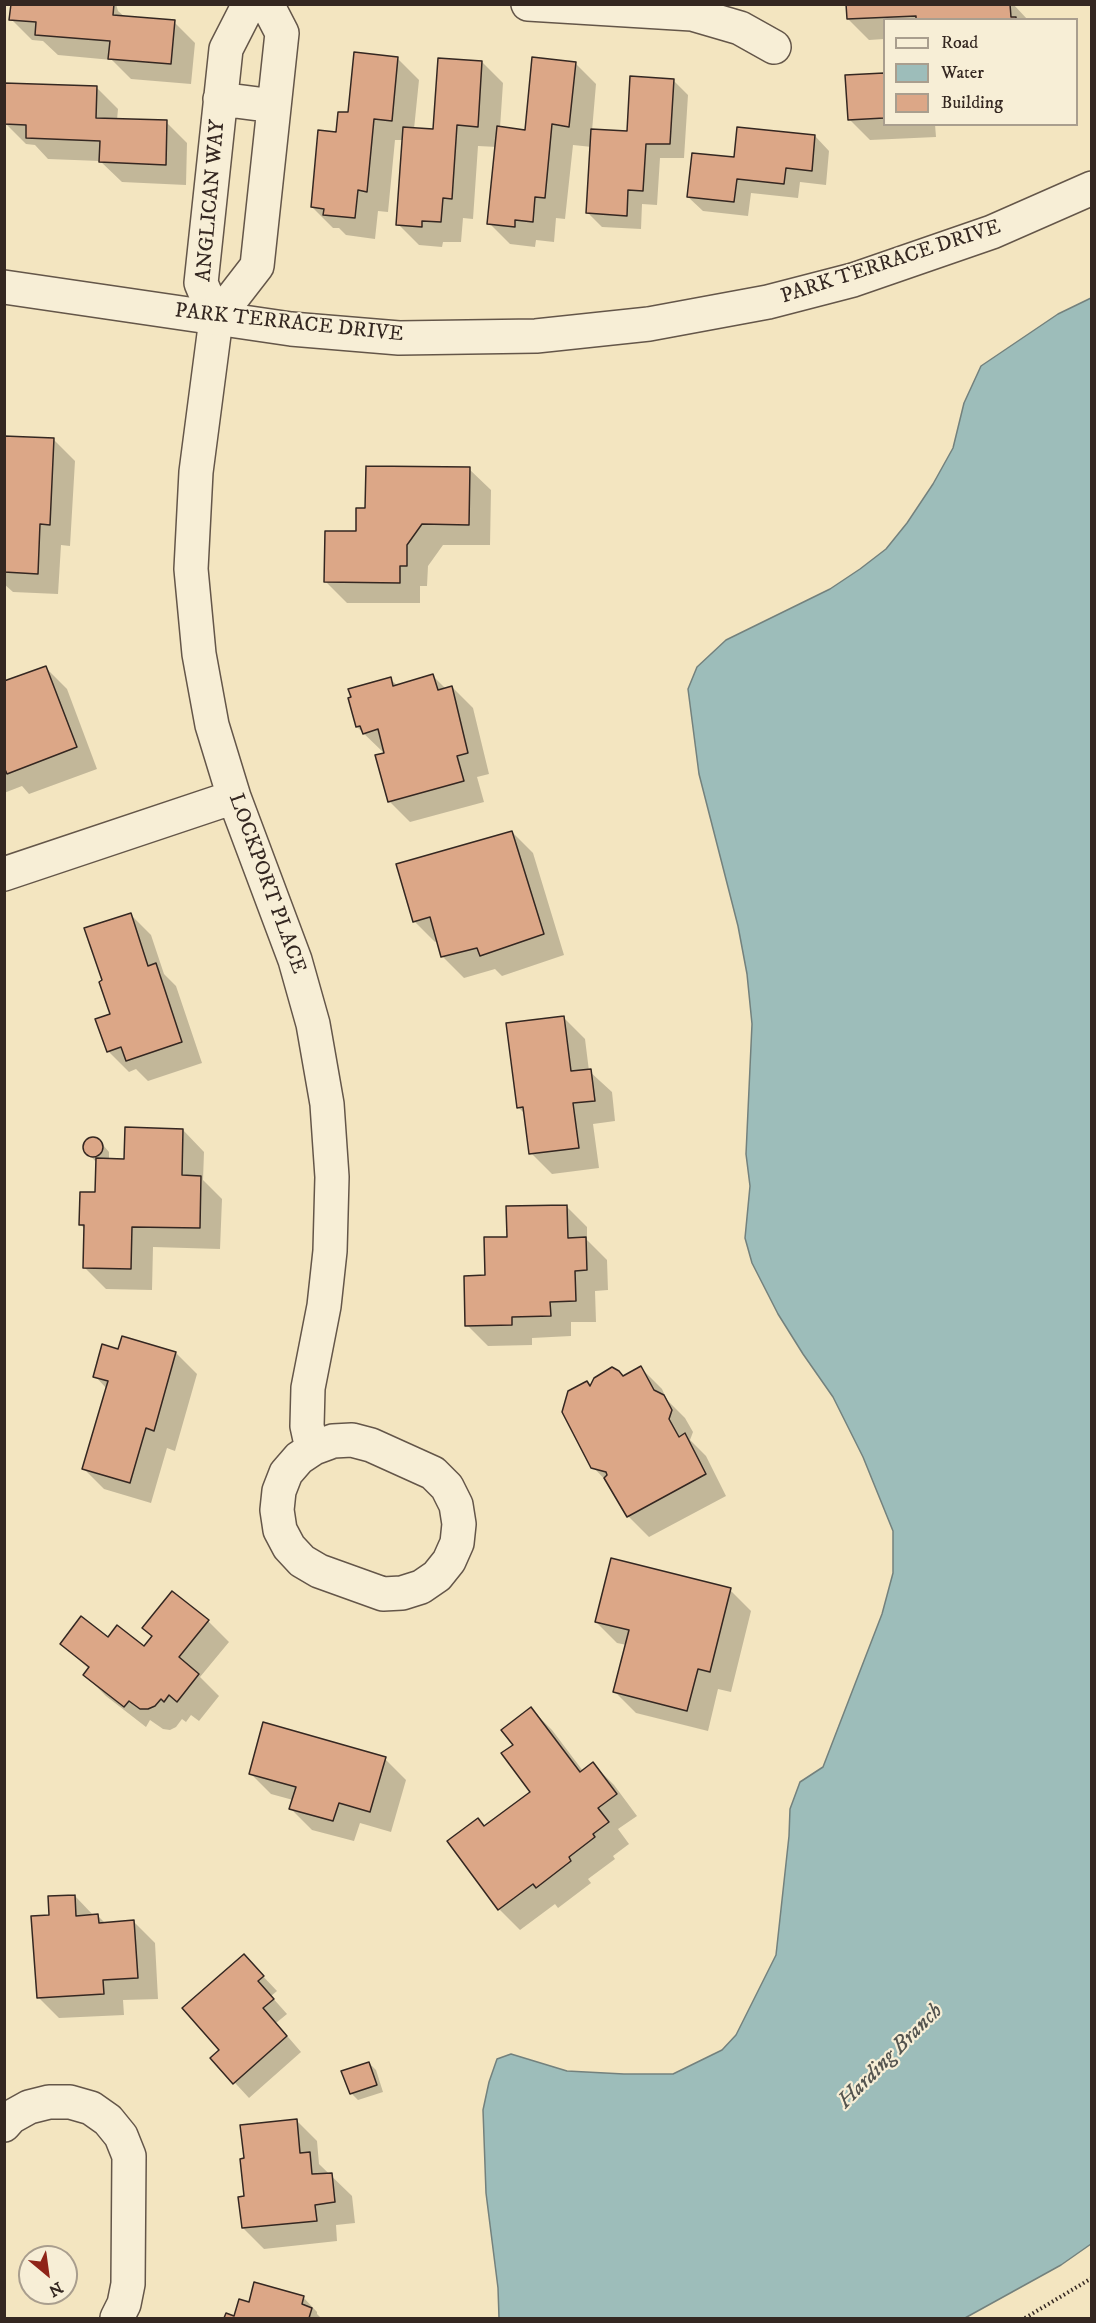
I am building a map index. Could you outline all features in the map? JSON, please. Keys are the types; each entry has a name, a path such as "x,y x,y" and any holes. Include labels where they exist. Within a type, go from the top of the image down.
{"street":[{"name":"ANGLICAN WAY","path":"249,4 226,49 220,99 201,283 216,319 257,266 282,33 267,4"},
{"path":"528,4 692,15 740,28 774,46"},
{"path":"220,99 274,106"},
{"name":"PARK TERRACE DRIVE","path":"4,287 291,329 399,338 536,336 649,324 768,302 853,280 992,232 1092,188"},
{"name":"LOCKPORT PLACE","path":"216,319 196,472 191,569 199,654 212,725 234,797 295,960 312,1024 327,1104 332,1177 330,1251 324,1306 308,1388 307,1426 312,1449"},
{"path":"4,874 234,797"},
{"path":"352,1440 371,1445 433,1473 447,1487 456,1505 459,1524 457,1543 449,1561 437,1576 421,1587 402,1593 383,1594 319,1571 302,1561 289,1547 280,1530 277,1510 279,1491 286,1473 298,1458 312,1449 333,1441 352,1440"},
{"path":"4,2125 11,2117 29,2107 50,2102 70,2102 91,2108 108,2120 121,2136 129,2156 128,2284 124,2304 117,2319"}],"path":[{"path":"1024,2319 1092,2278"}],"water":[{"name":"Harding Branch","path":"1091,298 1091,2244 1061,2265 965,2318 499,2318 498,2288 486,2193 483,2110 497,2059 511,2054 567,2071 673,2074 722,2050 736,2035 776,1955 790,1809 800,1782 823,1767 882,1614 893,1573 893,1531 863,1457 833,1397 778,1314 752,1263 745,1238 750,1186 746,1154 752,1024 747,974 738,926 699,774 688,689 697,667 726,640 830,589 886,549 933,484 953,448 964,403 981,366 1058,314"}],"building":[{"path":"11,4 114,4 113,15 175,20 171,64 108,59 110,41 35,35 36,22 9,20"},
{"path":"846,4 1010,4 1011,17 1016,17 916,18 916,16 847,19"},
{"path":"354,52 398,57 392,121 374,119 367,192 358,190 355,218 323,215 324,209 311,207 318,130 336,132 338,112 348,112"},
{"path":"532,57 576,62 569,127 552,124 545,198 535,197 533,222 515,220 515,227 487,224 497,126 525,130"},
{"path":"438,58 482,61 478,127 457,125 452,199 443,198 441,222 422,221 422,227 396,225 403,127 433,129"},
{"path":"883,73 883,118 848,120 845,75"},
{"path":"630,76 674,79 670,144 646,144 643,191 628,190 627,216 586,213 591,129 627,131"},
{"path":"4,83 97,86 96,118 167,120 166,165 99,162 100,141 26,138 26,125 4,124"},
{"path":"737,127 815,135 812,171 786,168 784,184 737,179 734,202 687,197 692,153 734,157"},
{"path":"4,436 54,438 50,525 40,524 38,574 4,572"},
{"path":"366,466 470,467 469,525 422,524 407,545 407,566 400,566 400,583 324,582 325,531 356,531 356,508 365,508"},
{"path":"46,666 77,747 7,774 4,767 4,681"},
{"path":"433,674 438,690 452,686 468,753 457,756 464,781 388,802 375,755 384,753 378,729 363,734 360,726 356,727 348,698 351,697 348,689 391,677 393,686"},
{"path":"512,831 544,934 480,956 477,948 441,957 430,917 413,922 396,864"},
{"path":"131,913 148,966 156,963 182,1042 126,1061 121,1047 107,1052 95,1019 110,1014 99,982 102,980 84,928"},
{"path":"564,1016 571,1071 591,1069 595,1101 573,1103 579,1148 529,1154 523,1107 517,1108 506,1023"},
{"path":"125,1127 183,1129 182,1175 201,1176 200,1228 132,1227 131,1269 83,1268 84,1225 79,1225 80,1192 95,1192 96,1158 124,1159"},
{"path":"93,1137 100,1140 103,1147 100,1154 93,1157 86,1154 83,1147 86,1140"},
{"path":"567,1205 568,1238 586,1237 587,1270 575,1271 576,1301 550,1302 551,1316 512,1317 512,1325 465,1326 464,1276 485,1275 484,1237 507,1237 506,1206"},
{"path":"122,1336 176,1352 154,1431 146,1428 130,1483 82,1469 108,1381 93,1377 102,1344 118,1349"},
{"path":"641,1366 654,1390 664,1395 672,1410 669,1419 679,1437 685,1433 706,1474 627,1517 604,1478 607,1475 606,1472 591,1468 562,1412 568,1391 587,1381 590,1386 594,1378 612,1367 623,1376"},
{"path":"611,1558 731,1588 710,1672 698,1669 687,1711 613,1692 629,1630 595,1622"},
{"path":"172,1591 209,1620 179,1657 199,1674 177,1702 169,1695 164,1702 161,1699 155,1706 148,1709 140,1709 129,1701 124,1707 83,1675 89,1667 60,1644 81,1616 108,1637 117,1625 144,1646 152,1636 142,1628"},
{"path":"531,1707 580,1772 593,1762 617,1794 598,1808 609,1822 593,1834 595,1837 569,1857 571,1861 536,1888 533,1884 498,1910 447,1841 478,1818 484,1826 530,1792 501,1753 513,1745 501,1730"},
{"path":"263,1722 386,1757 370,1812 339,1803 333,1821 289,1809 296,1787 249,1774"},
{"path":"75,1895 76,1916 98,1914 99,1923 134,1920 138,1978 103,1980 104,1994 37,1998 31,1916 49,1915 48,1896"},
{"path":"244,1954 264,1976 258,1981 274,1999 263,2008 287,2036 233,2084 210,2058 219,2050 182,2008"},
{"path":"369,2062 377,2085 350,2094 341,2071"},
{"path":"297,2119 300,2153 310,2152 312,2174 332,2173 335,2202 315,2205 317,2221 242,2228 238,2197 244,2196 240,2159 244,2158 240,2125"},
{"path":"254,2282 304,2296 302,2304 312,2308 309,2318 224,2318 226,2313 234,2316 239,2299 249,2302"}]}
